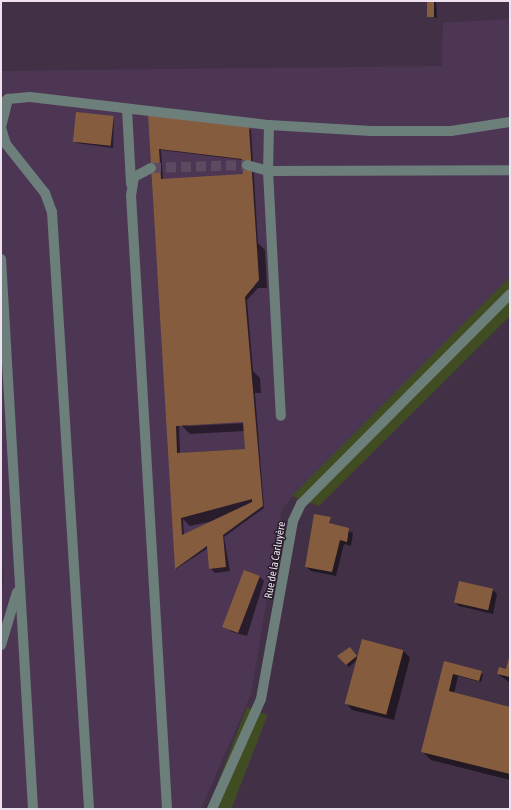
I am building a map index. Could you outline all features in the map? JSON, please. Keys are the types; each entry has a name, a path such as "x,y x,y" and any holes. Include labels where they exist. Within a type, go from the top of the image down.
{"street":[{"path":"89,809 52,212 45,193 6,144 1,127 4,102 30,97 269,125 450,131 510,122"},
{"path":"127,109 168,809"},
{"path":"269,125 268,171 281,416"},
{"path":"247,165 268,171 510,170"},
{"path":"131,184 141,171 152,168"},
{"path":"1,259 33,809"},
{"name":"Rue de la Carluyère","path":"212,809 261,699 298,508 510,294"},
{"path":"1,645 19,578"}],"shaded area":[{"path":"510,19 510,277 292,496 282,510 251,694 201,809 1,809 1,597 4,578 1,547 1,71 442,66 443,23"}],"green space":[{"path":"510,277 510,316 319,506 292,496"},
{"path":"247,707 268,715 231,809 208,809"}],"building":[{"path":"427,1 434,1 434,17 427,17"},
{"path":"76,112 114,116 111,146 73,142"},
{"path":"148,114 249,127 259,280 245,297 263,506 223,535 226,567 209,569 207,546 175,569","holes":["159,149 242,159 243,174 161,179","243,422 245,449 177,453 176,426","252,499 252,502 182,535 181,518"]},
{"path":"314,514 331,517 329,523 349,528 347,542 340,540 332,572 305,567"},
{"path":"244,570 260,576 238,633 222,627"},
{"path":"459,581 493,589 488,610 454,602"},
{"path":"362,639 404,650 386,715 345,704"},
{"path":"350,647 357,656 346,665 337,656"},
{"path":"510,654 510,677 497,674 499,667 506,669"},
{"path":"444,661 482,671 479,681 453,674 449,691 510,707 510,774 421,752"}],"tunnel":[{"path":"151,168 247,165"}]}
